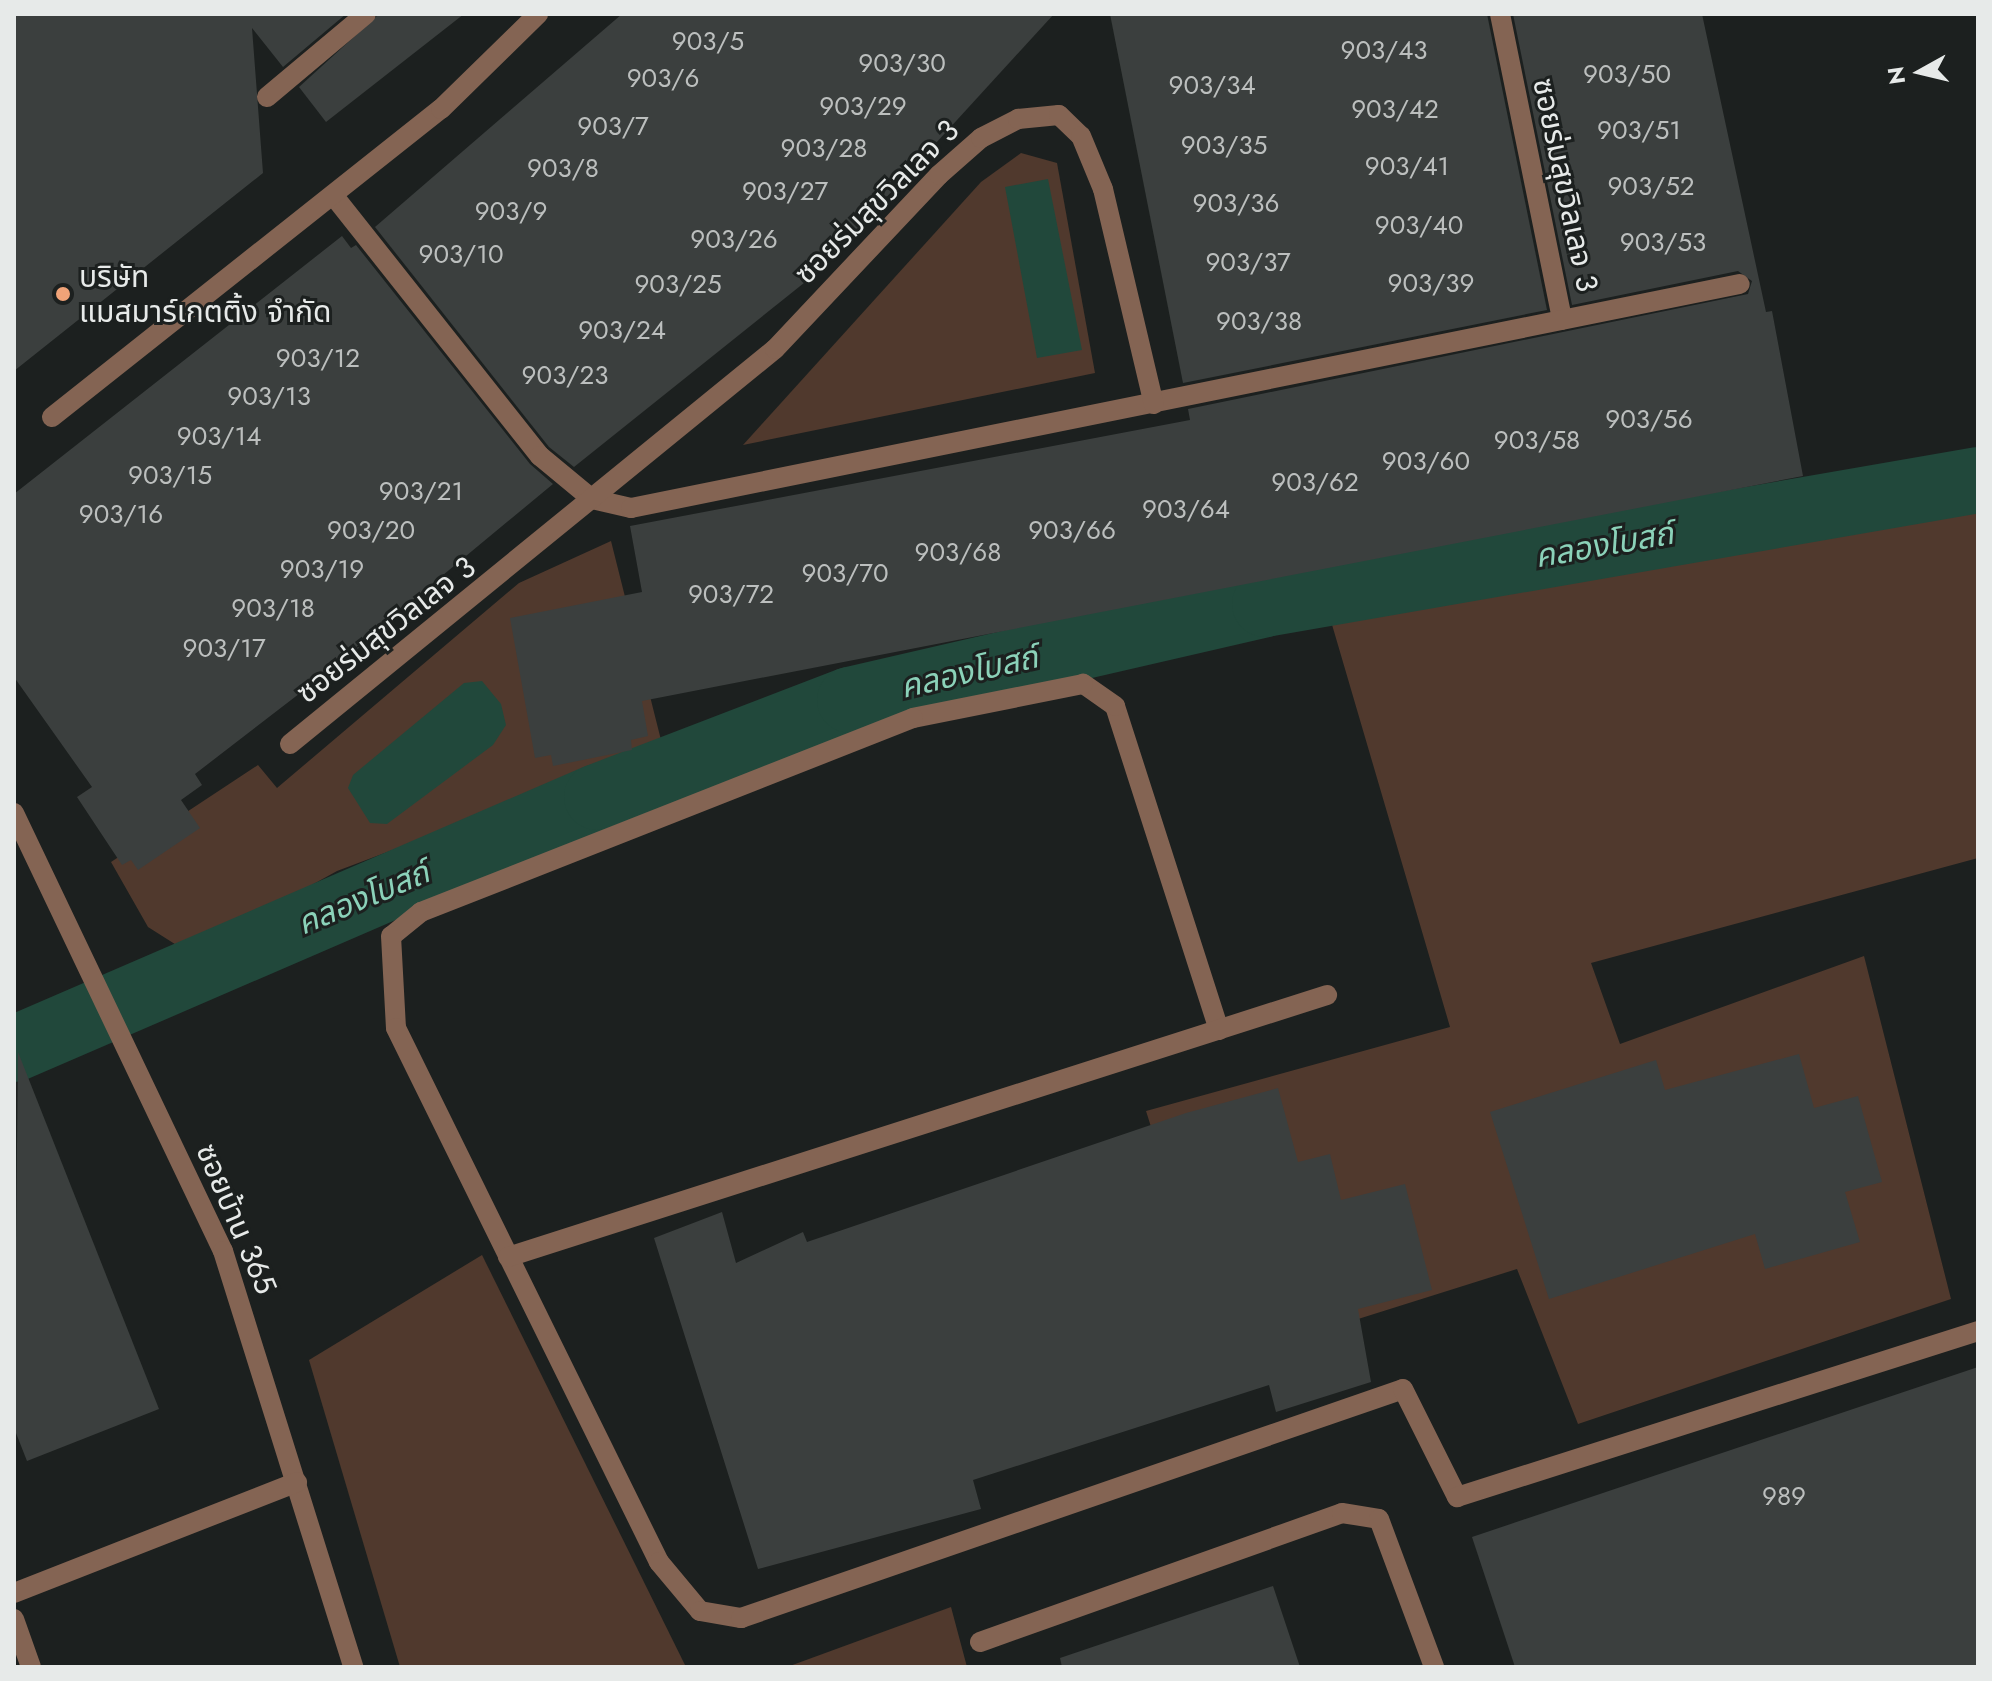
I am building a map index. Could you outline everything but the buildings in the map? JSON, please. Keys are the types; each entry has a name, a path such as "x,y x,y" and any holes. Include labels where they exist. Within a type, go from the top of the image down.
{"street":[{"path":"267,97 366,14"},
{"path":"52,417 441,109 538,14"},
{"name":"ซอยร่มสุขวิลเลจ 3","path":"1500,14 1562,320"},
{"name":"ซอยร่มสุขวิลเลจ 3","path":"290,744 775,349 939,175 981,138 1018,119 1059,115 1081,136 1103,189 1154,404"},
{"name":"ซอยร่มสุขวิลเลจ 3","path":"333,195 540,456 592,499 631,508 1740,284"},
{"path":"1219,1030 1115,706 1083,684 913,718 421,912 391,936 396,1028 659,1562 700,1611 741,1618 1403,1389 1457,1497 1978,1331"},
{"name":"ซอยบ้าน 365","path":"14,813 223,1251 353,1667"},
{"path":"508,1257 1327,995"},
{"path":"14,1593 297,1482"},
{"path":"980,1642 1342,1513 1379,1519 1434,1667"},
{"path":"14,1619 31,1667"}],"shaded area":[{"path":"1021,153 1057,163 1095,373 743,445 981,182"},
{"path":"1048,179 1082,350 1037,358 1005,187"},
{"path":"1978,503 1978,858 1591,963 1620,1044 1864,956 1951,1299 1578,1424 1517,1269 1225,1361 1146,1111 1450,1027 1328,611"},
{"path":"611,541 663,748 337,871 189,953 148,927 111,862 258,765 277,788 519,583"},
{"path":"482,681 501,704 506,725 493,745 387,824 370,823 348,788 353,775 464,683"},
{"path":"482,1255 686,1667 400,1667 309,1360"},
{"path":"951,1607 967,1667 787,1667"}],"waterway":[{"name":"คลองโบสถ์","path":"14,1049 597,797 850,700 1265,604 1978,480"}],"place":[{"name":"บริษัท แมสมาร์เกตติ้ง จำกัด","path":"63,294"}]}
